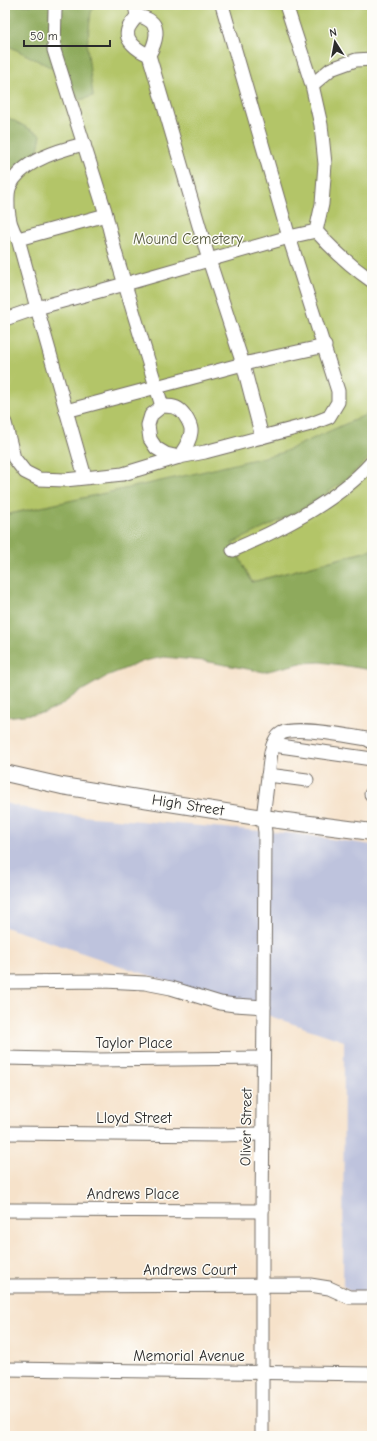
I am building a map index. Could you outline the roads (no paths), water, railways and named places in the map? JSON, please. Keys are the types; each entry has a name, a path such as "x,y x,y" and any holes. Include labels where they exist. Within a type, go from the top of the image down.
{"main road":[{"name":"High Street","path":"5,773 62,786 264,818 372,832"}],"street":[{"path":"57,5 55,10 54,50 73,106 162,406"},
{"path":"5,423 14,458 25,472 39,480 65,480 123,474 179,457 311,424 329,417 338,402 338,391 325,346 289,237 222,5"},
{"path":"286,5 312,84 321,125 326,164 322,204 316,231"},
{"path":"149,55 134,46 128,34 128,28 136,11 153,24 156,39 149,55 209,260 243,364 262,437"},
{"path":"312,84 331,69 356,60 372,58"},
{"path":"5,187 28,166 46,156 64,149 84,144"},
{"path":"15,177 10,187 8,200 9,220 12,230 18,239 84,477"},
{"path":"18,239 106,215"},
{"path":"5,319 37,308 289,237 316,231"},
{"path":"316,231 335,253 352,268 372,280"},
{"path":"66,412 243,364 325,346"},
{"path":"162,406 170,406 180,410 192,430 189,442 179,457 166,454 156,448 150,439 148,425 152,415 162,406"},
{"path":"233,550 292,522 335,494 365,470 372,462"},
{"path":"272,745 282,734 294,731 327,733 367,739 372,742"},
{"path":"272,745 372,759"},
{"name":"Oliver Street","path":"262,1436 264,818 272,745"},
{"path":"268,775 307,780"},
{"path":"5,982 104,981 145,983 171,988 220,1003 264,1007"},
{"name":"Taylor Place","path":"5,1058 104,1060 263,1058"},
{"name":"Lloyd Street","path":"5,1134 262,1134"},
{"name":"Andrews Place","path":"5,1210 262,1210"},
{"name":"Andrews Court","path":"5,1286 310,1285 328,1288 349,1297 372,1297"},
{"name":"Memorial Avenue","path":"5,1369 372,1374"}],"park label":[{"name":"Mound Cemetery","path":"188,239"}]}
